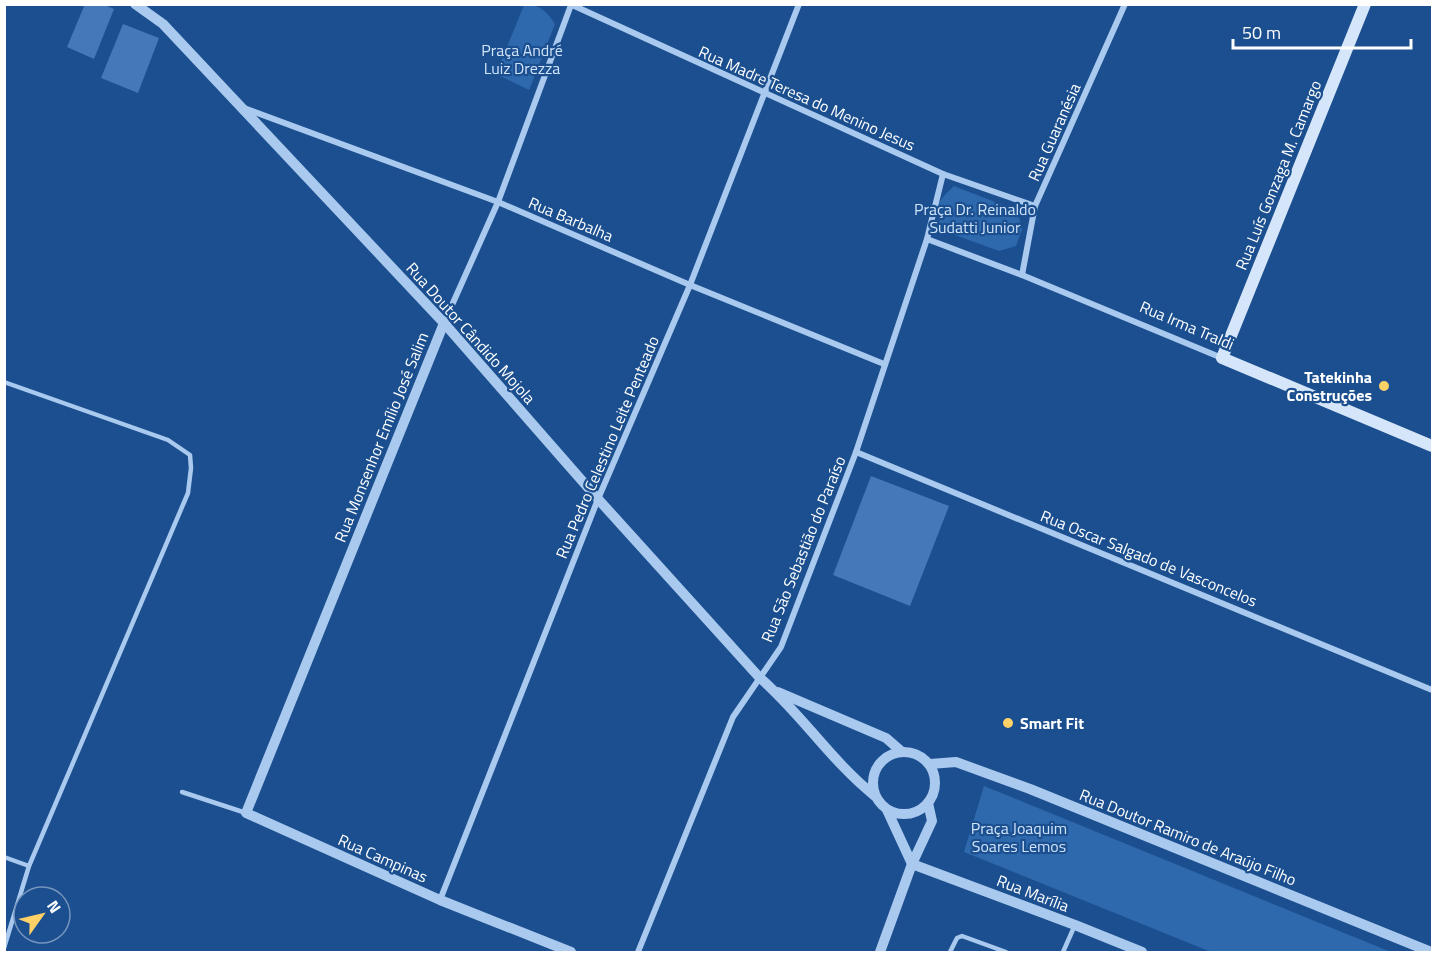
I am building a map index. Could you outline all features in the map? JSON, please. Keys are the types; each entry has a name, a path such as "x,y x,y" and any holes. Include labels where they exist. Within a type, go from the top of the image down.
{"main road":[{"name":"Rua Luís Gonzaga M. Camargo","path":"1222,358 1365,4"},
{"name":"Rua Irma Traldi","path":"1222,358 1432,444"}],"street":[{"name":"Rua Doutor Cândido Mojola","path":"135,4 163,24 444,322 598,499 759,677 775,690 852,778 875,796 887,810 912,864"},
{"name":"Rua Pedro Celestino Leite Penteado","path":"440,900 598,499 690,285 799,4"},
{"name":"Rua Guaranésia","path":"1022,274 1035,206 1125,4"},
{"name":"Rua Madre Teresa do Menino Jesus","path":"571,5 943,174 1035,206"},
{"name":"Rua Monsenhor Emílio José Salim","path":"246,813 444,322 498,202 571,5"},
{"name":"Rua Barbalha","path":"243,107 498,202 690,285 884,364"},
{"name":"Rua São Sebastião do Paraíso","path":"638,952 733,717 781,648 856,452 927,239 943,174"},
{"name":"Rua Irma Traldi","path":"927,239 1022,274 1222,358"},
{"name":"Rua Oscar Salgado de Vasconcelos","path":"856,452 1432,690"},
{"name":"Rua Doutor Cândido Mojola","path":"775,690 886,738 901,751 917,754 930,764"},
{"path":"875,796 872,786 876,767 883,759 901,751"},
{"name":"Rua Doutor Ramiro de Araújo Filho","path":"930,764 956,762 1030,789 1431,952"},
{"path":"887,810 896,813 914,813 928,804 935,791 935,777 930,764"},
{"path":"880,952 912,864 933,821 928,804"},
{"name":"Rua Campinas","path":"246,813 440,900 571,952"},
{"name":"Rua Marília","path":"912,864 1142,952"}],"lane":[{"path":"4,382 168,440 190,455 191,468 188,493 29,866 4,948"},
{"name":"Rua Campinas","path":"182,792 246,813"},
{"path":"4,857 29,866"},
{"path":"1063,952 1075,925"},
{"path":"950,952 957,938 962,936 1006,952"}],"green space":[{"name":"Praça André Luiz Drezza","path":"524,5 542,9 555,24 529,90 496,74"},
{"name":"Praça Dr. Reinaldo Sudatti Junior","path":"954,186 1013,209 1019,217 1022,229 1016,246 999,251 941,230 938,206"},
{"name":"Praça Joaquim Soares Lemos","path":"984,786 1391,952 1211,952 964,852"}],"building":[{"path":"85,4 102,4 114,9 94,59 67,47"},
{"path":"123,24 159,38 138,93 101,78"},
{"path":"871,476 949,506 910,606 833,575"}],"place":[{"name":"Tatekinha Construções","path":"1384,386"},
{"name":"Smart Fit","path":"1008,723"}]}
